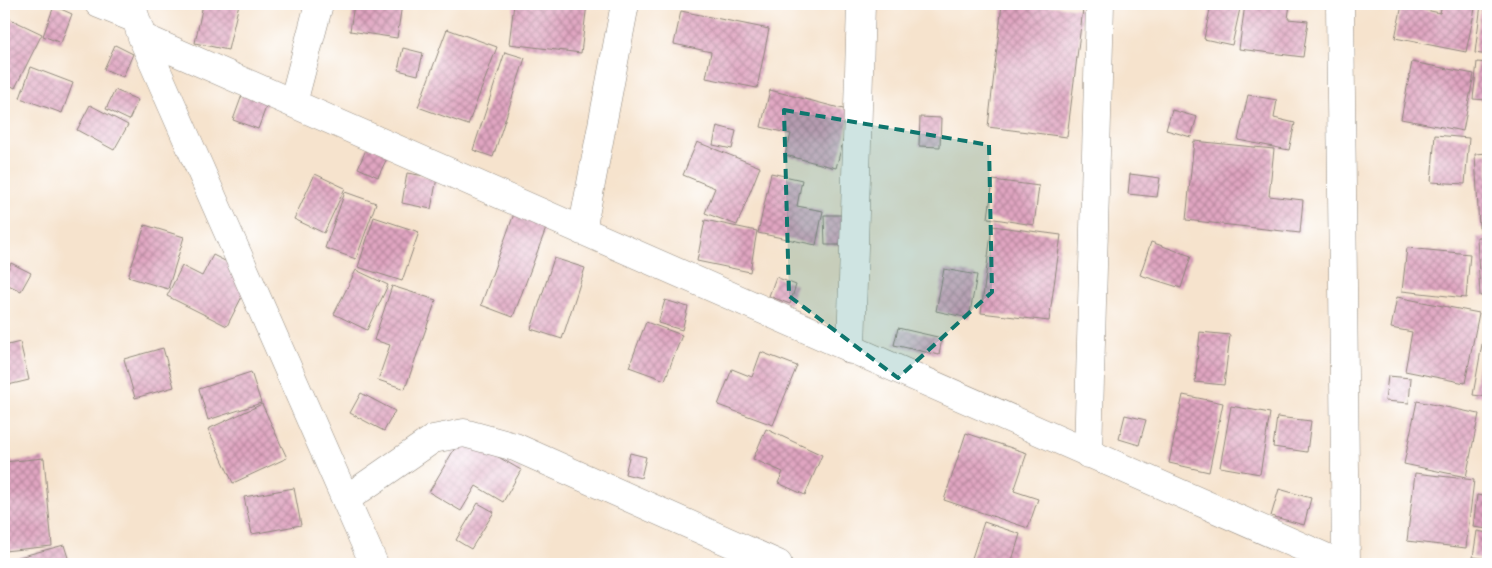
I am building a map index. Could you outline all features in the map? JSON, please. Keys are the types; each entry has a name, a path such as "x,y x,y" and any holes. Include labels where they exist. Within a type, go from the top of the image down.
{"street":[{"path":"99,4 137,20 293,103 851,350 1342,564"},
{"path":"293,103 319,4"},
{"path":"582,231 626,4"},
{"path":"851,350 861,4"},
{"path":"1088,454 1100,4"},
{"path":"1340,4 1346,564"},
{"path":"137,20 374,564"},
{"path":"346,499 433,439 464,433 514,447 778,564"}],"highlighted area":[{"path":"784,110 989,145 992,292 898,378 789,296"}],"building":[{"path":"203,4 239,4 228,50 195,43"},
{"path":"354,4 402,4 397,38 350,31"},
{"path":"514,4 587,4 581,53 509,44"},
{"path":"1002,4 1034,4 1083,9 1067,137 988,127"},
{"path":"1211,4 1241,4 1232,45 1204,39"},
{"path":"1245,4 1290,4 1288,19 1308,21 1303,57 1239,49"},
{"path":"1442,4 1476,4 1466,52 1395,38 1402,5 1440,13"},
{"path":"1481,4 1488,5 1488,55 1475,53"},
{"path":"54,6 72,14 61,43 43,36"},
{"path":"681,11 769,29 757,88 706,78 711,52 674,44"},
{"path":"4,16 42,34 15,88 4,82"},
{"path":"447,29 497,47 468,125 418,107"},
{"path":"115,45 133,54 123,77 104,69"},
{"path":"403,48 423,53 418,75 398,70"},
{"path":"505,52 525,58 493,157 473,150"},
{"path":"1412,62 1474,74 1463,131 1401,119"},
{"path":"1477,62 1488,63 1488,100 1473,99"},
{"path":"31,67 73,83 62,113 20,98"},
{"path":"245,87 270,96 258,129 233,120"},
{"path":"115,90 138,100 129,120 106,109"},
{"path":"770,90 851,111 836,168 785,155 791,134 761,127"},
{"path":"1248,95 1277,100 1274,118 1295,123 1289,150 1238,140"},
{"path":"90,105 128,125 114,150 77,130"},
{"path":"1172,110 1197,117 1191,137 1166,130"},
{"path":"920,117 941,118 940,147 919,146"},
{"path":"717,126 736,131 732,149 713,145"},
{"path":"1435,135 1469,138 1465,184 1431,182"},
{"path":"1194,141 1274,149 1269,196 1303,200 1300,233 1186,220"},
{"path":"697,142 760,167 737,225 705,213 715,188 683,175"},
{"path":"368,145 389,154 378,177 358,168"},
{"path":"1488,153 1488,228 1479,228 1475,154"},
{"path":"407,173 437,178 431,209 402,203"},
{"path":"771,173 802,180 797,206 823,211 816,245 758,233"},
{"path":"315,174 345,188 324,233 294,219"},
{"path":"1130,174 1160,178 1157,197 1128,194"},
{"path":"993,180 1039,186 1034,225 988,218"},
{"path":"345,192 376,203 356,259 325,248"},
{"path":"515,211 548,223 513,317 481,305"},
{"path":"824,215 843,215 844,245 825,245"},
{"path":"374,217 419,232 402,281 358,267"},
{"path":"705,220 757,231 750,272 697,261"},
{"path":"145,225 184,237 168,289 128,277"},
{"path":"992,226 1061,235 1049,321 981,313"},
{"path":"1477,237 1488,237 1488,295 1480,296"},
{"path":"1151,242 1191,256 1181,288 1140,275"},
{"path":"1407,248 1470,254 1466,298 1402,291"},
{"path":"213,255 253,275 227,326 167,296 182,266 202,276"},
{"path":"554,258 585,268 562,339 531,329"},
{"path":"11,263 31,273 21,291 4,283 4,277"},
{"path":"944,269 977,275 969,318 936,311"},
{"path":"356,270 388,285 367,330 334,314"},
{"path":"776,277 796,285 790,304 769,296"},
{"path":"392,286 436,300 405,389 378,380 390,345 374,340"},
{"path":"1397,297 1479,313 1465,383 1405,371 1412,332 1391,328"},
{"path":"665,300 688,307 682,330 658,323"},
{"path":"1488,316 1488,397 1473,395"},
{"path":"646,322 682,335 665,380 629,367"},
{"path":"898,328 942,338 939,355 894,345"},
{"path":"1200,332 1230,335 1224,385 1195,382"},
{"path":"20,342 29,380 4,386 4,346"},
{"path":"163,348 174,387 135,398 124,359"},
{"path":"761,352 797,366 773,425 718,405 732,369 752,377"},
{"path":"251,372 261,403 208,420 199,389"},
{"path":"1388,376 1411,378 1409,403 1385,401"},
{"path":"361,393 395,411 384,431 350,413"},
{"path":"1183,395 1223,403 1209,472 1169,463"},
{"path":"1417,401 1479,414 1466,477 1404,464"},
{"path":"262,404 287,458 233,483 208,429"},
{"path":"1231,406 1270,413 1260,474 1220,467"},
{"path":"1125,415 1146,420 1139,445 1119,439"},
{"path":"1277,417 1311,421 1307,452 1273,447"},
{"path":"766,429 822,455 805,495 778,483 783,472 753,459"},
{"path":"966,433 1027,453 1014,491 1038,499 1028,528 944,500"},
{"path":"462,436 521,470 503,502 476,486 461,511 429,492"},
{"path":"630,453 646,457 641,478 625,474"},
{"path":"44,458 52,546 4,551 4,462"},
{"path":"1415,473 1474,480 1466,548 1407,541"},
{"path":"294,488 301,525 252,534 244,497"},
{"path":"1279,489 1311,498 1304,525 1271,516"},
{"path":"1477,495 1488,497 1488,529 1473,527"},
{"path":"478,503 494,512 471,549 456,540"},
{"path":"984,522 1020,534 1011,564 970,564"},
{"path":"1477,531 1488,533 1488,559 1473,557"},
{"path":"64,545 70,564 4,564 4,561"}]}
